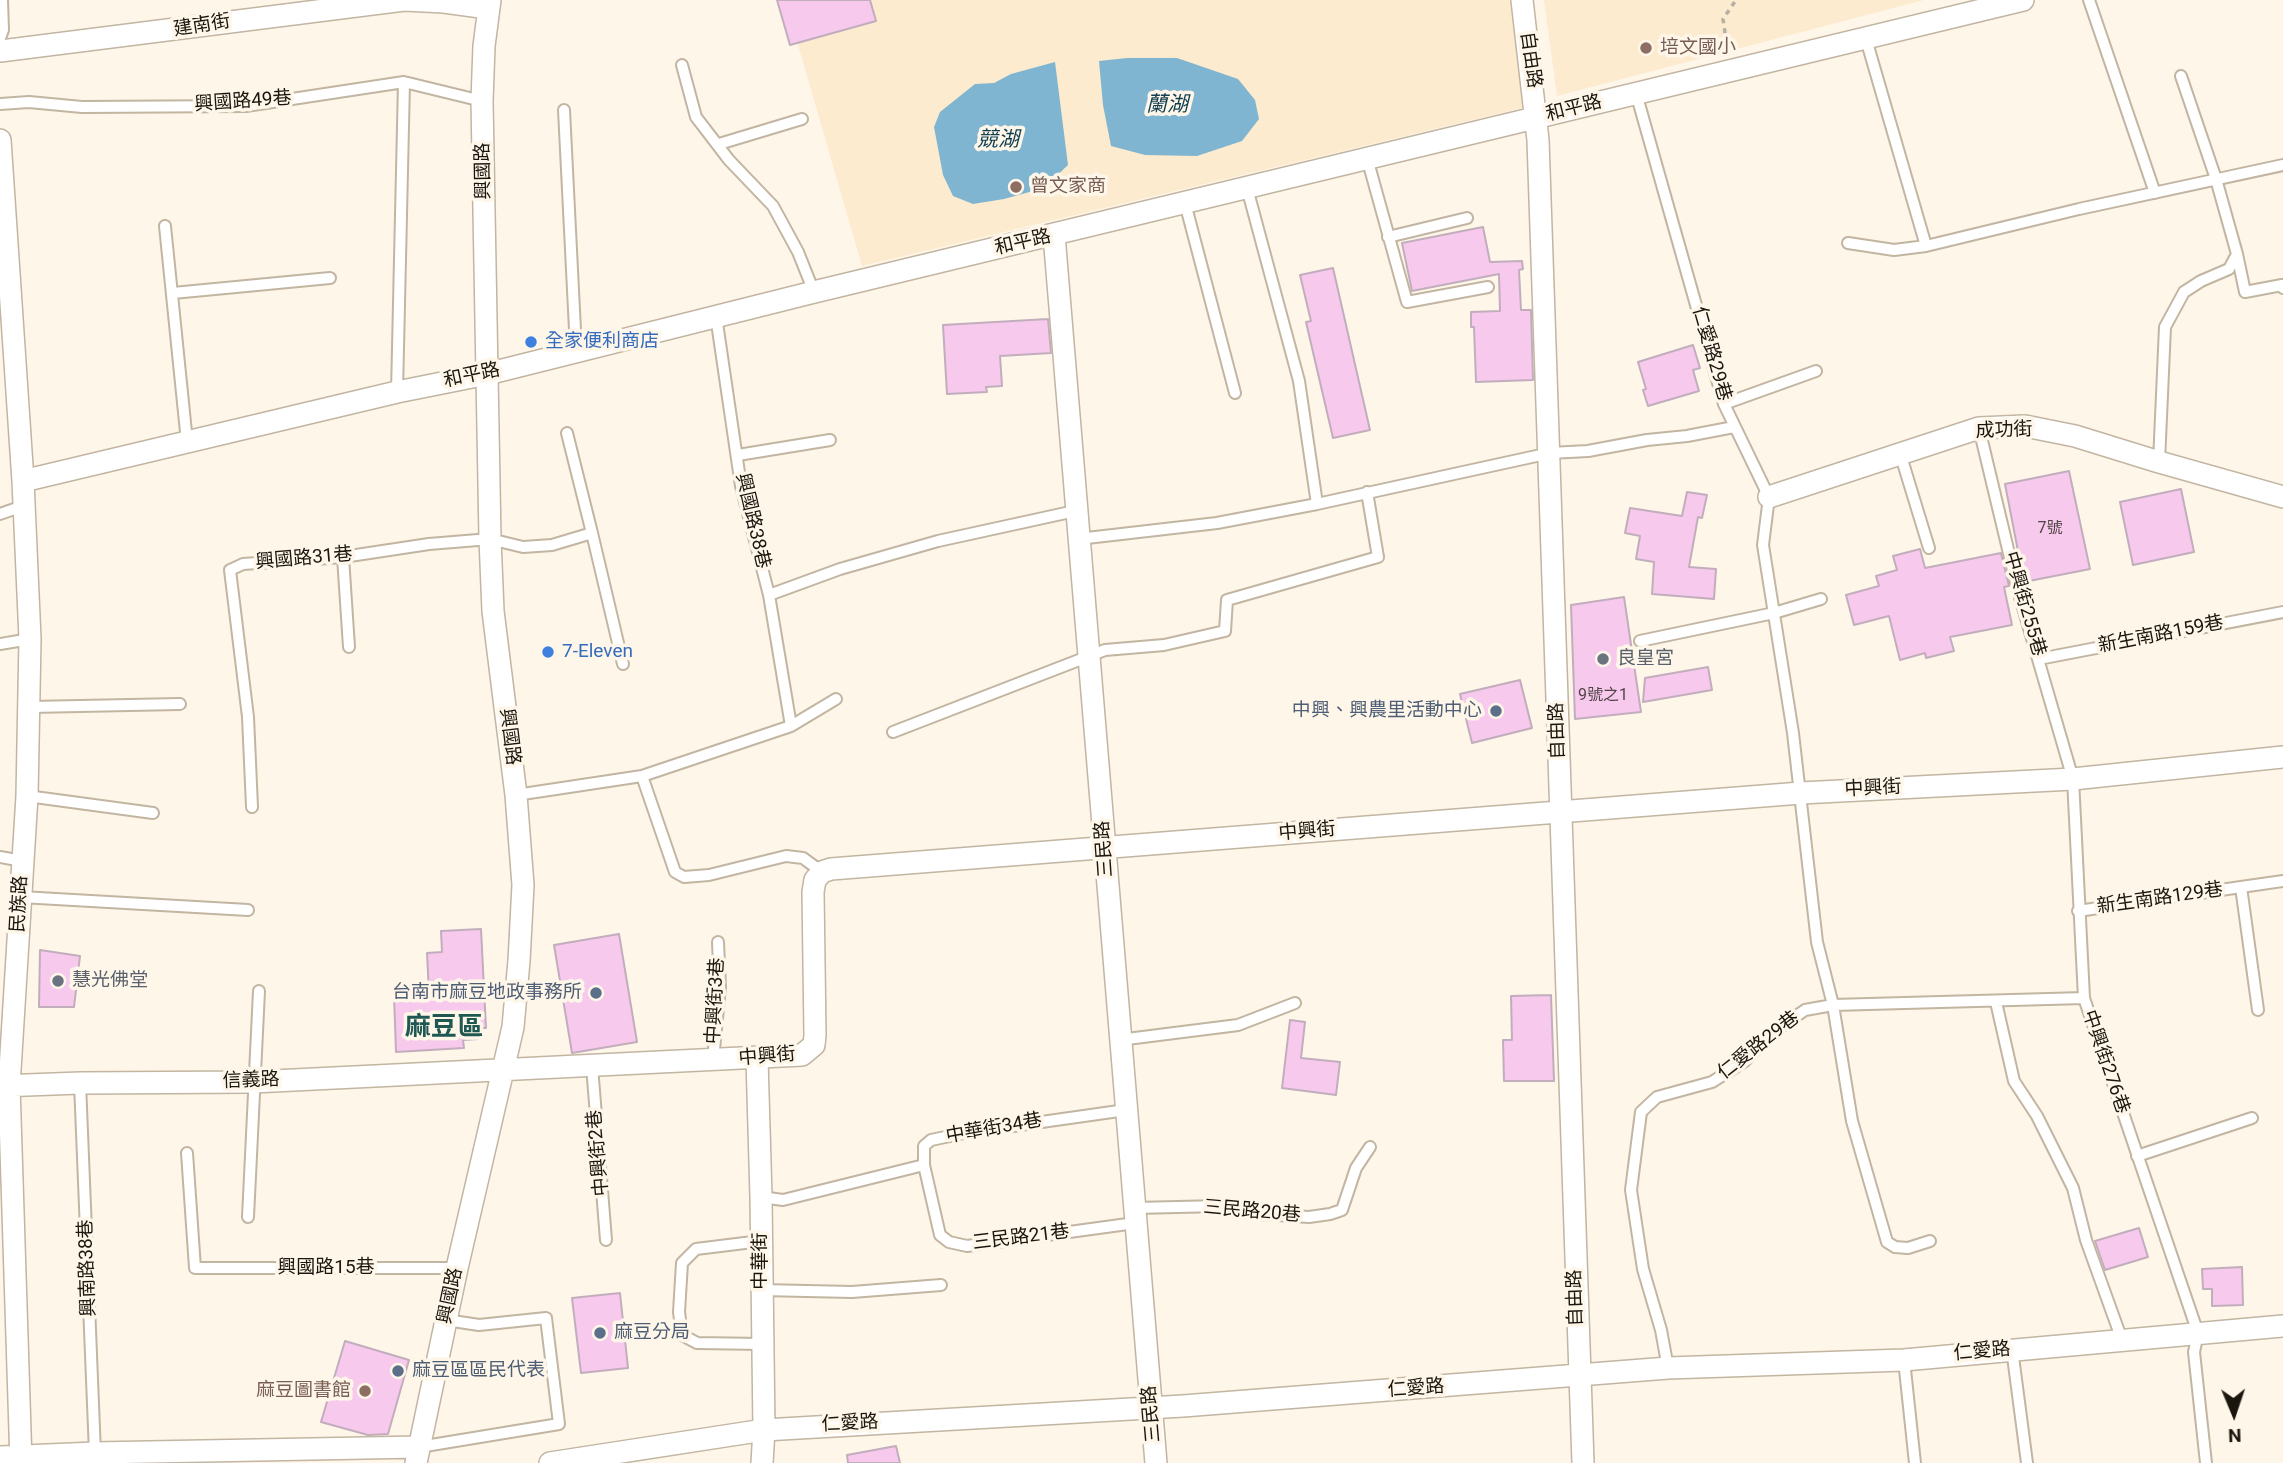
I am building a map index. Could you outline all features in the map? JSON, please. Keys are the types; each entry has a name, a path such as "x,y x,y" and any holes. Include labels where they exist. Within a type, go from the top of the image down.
{"street":[{"name":"建南街","path":"0,51 404,0 489,4"},
{"name":"自由路","path":"1522,0 1536,118 1550,453 1583,1463"},
{"name":"和平路","path":"23,481 397,392 487,374 814,292 2018,1"},
{"name":"興國路","path":"417,1455 513,1027 521,935 523,885 516,795 495,623 490,539 482,101 489,4"},
{"name":"民族路","path":"0,140 4,286 23,481 30,639 27,796 5,1086 14,1459"},
{"name":"三民路","path":"1054,235 1156,1463"},
{"name":"成功街","path":"1769,497 1979,428 2025,426 2075,436 2283,497"},
{"name":"中興街","path":"503,1069 802,1055 814,1045 813,892 815,880 822,872 831,869 1801,793 2073,779 2283,757"},
{"name":"中華街","path":"757,1059 763,1344 762,1463"},
{"name":"信義路","path":"5,1086 253,1082 503,1069"},
{"name":"仁愛路","path":"550,1463 764,1430 1151,1408 1579,1377 1668,1368 1903,1360 2283,1326"},
{"path":"14,1459 95,1453 417,1455"}],"lane":[{"path":"0,38 3,30 2,0"},
{"path":"2089,0 2155,192"},
{"path":"1866,39 1926,246"},
{"path":"682,65 696,117 729,160 773,206 799,252 814,292"},
{"path":"2181,76 2216,179 2245,292 2282,285 2283,288"},
{"path":"397,392 404,82"},
{"name":"興國路49巷","path":"0,104 29,102 82,107 246,106 404,82 482,101"},
{"name":"仁愛路29巷","path":"1636,93 1724,404 1769,497"},
{"path":"564,110 576,350"},
{"path":"719,144 802,119"},
{"path":"1367,158 1407,302 1488,288"},
{"path":"1848,243 1894,250 1926,246 2283,165"},
{"path":"1247,188 1299,380 1318,504"},
{"path":"1185,203 1235,393"},
{"path":"1388,237 1467,218"},
{"path":"165,226 187,442"},
{"path":"2159,462 2165,327 2184,292 2229,268 2237,254"},
{"path":"173,293 330,278"},
{"name":"興國路38巷","path":"716,316 741,486 769,596 791,726"},
{"path":"1724,404 1816,371"},
{"path":"1078,539 1217,523 1318,504 1550,453 1588,451 1734,427"},
{"name":"中興街255巷","path":"1979,428 2017,587 2073,779"},
{"path":"567,433 622,664"},
{"path":"738,455 830,440"},
{"path":"1900,453 1929,548"},
{"path":"892,732 1105,650 1164,645 1225,631 1227,600 1378,557 1367,492"},
{"path":"1769,497 1763,545 1801,793 1817,942 1833,1005 1852,1121 1887,1242 1895,1247 1908,1248 1930,1241"},
{"path":"0,514 23,506"},
{"path":"769,596 840,569 938,541 1075,511"},
{"name":"興國路31巷","path":"252,807 248,717 230,570 243,564 343,557 429,544 490,539 523,547 542,546 592,533"},
{"path":"343,557 349,647"},
{"path":"1640,641 1821,599"},
{"name":"新生南路159巷","path":"2039,659 2283,612"},
{"path":"0,644 30,639"},
{"path":"516,795 642,776 791,726 836,699"},
{"path":"30,707 180,704"},
{"path":"642,776 675,873 684,877 709,875 786,856 803,858 822,872"},
{"name":"中興街276巷","path":"2073,779 2084,998 2198,1333"},
{"path":"27,796 153,813"},
{"path":"0,857 22,861"},
{"name":"新生南路129巷","path":"2078,911 2283,881"},
{"name":"新生南路129巷","path":"2241,887 2258,1010"},
{"path":"21,897 248,910"},
{"name":"中興街3巷","path":"713,1060 720,987 718,942"},
{"path":"248,1217 253,1082 260,991"},
{"name":"仁愛路29巷","path":"1668,1368 1661,1330 1643,1269 1631,1189 1641,1112 1657,1097 1712,1082 1745,1061 1772,1033 1805,1010 1833,1005 2084,998"},
{"path":"1996,1002 2014,1081 2036,1116 2073,1188 2086,1240 2122,1340"},
{"path":"1119,1040 1238,1025 1295,1003"},
{"name":"中興街2巷","path":"592,1066 606,1240"},
{"name":"興南路38巷","path":"80,1083 95,1453"},
{"name":"中華街34巷","path":"924,1165 923,1146 931,1140 1126,1110"},
{"path":"2137,1156 2252,1118"},
{"name":"三民路20巷","path":"1134,1215 1221,1206 1260,1214 1309,1217 1330,1214 1342,1210 1356,1168 1370,1147"},
{"name":"興國路15巷","path":"187,1153 195,1268 457,1268"},
{"path":"761,1197 783,1200 924,1165"},
{"name":"三民路21巷","path":"924,1165 940,1235 949,1242 967,1246 1134,1215"},
{"path":"761,1241 696,1249 682,1263 679,1312 682,1335 696,1343 763,1344"},
{"path":"761,1290 852,1292 942,1285"},
{"path":"417,1455 559,1424 546,1318 480,1325 446,1321"},
{"path":"2198,1333 2194,1352 2206,1463"},
{"path":"2012,1349 2027,1463"},
{"path":"1903,1360 1915,1463"}],"path":[{"path":"1730,71 1723,19 1736,0"}],"shaded area":[{"name":"曾文家商","path":"785,0 1512,0 1526,107 862,266"},
{"name":"培文國小","path":"1544,0 1924,0 1557,96"}],"water":[{"name":"蘭湖","path":"1177,58 1238,79 1255,100 1259,119 1242,141 1197,156 1145,155 1111,146 1103,105 1099,61"},
{"name":"競湖","path":"1055,62 1068,165 1044,188 1004,199 973,204 953,196 943,175 934,127 940,112 975,84 994,83 1011,74"}],"building":[{"path":"777,0 870,0 876,21 790,45"},
{"path":"1483,227 1490,262 1522,261 1523,269 1519,270 1521,310 1531,310 1533,380 1476,382 1471,312 1500,311 1499,274 1412,291 1402,243"},
{"path":"1333,268 1370,430 1333,438 1306,322 1311,321 1300,275"},
{"path":"1048,319 1051,353 1000,356 1002,386 986,387 987,392 947,394 943,325"},
{"path":"1693,345 1700,368 1693,370 1699,391 1648,406 1638,362"},
{"path":"2069,471 2090,569 2024,582 2005,484"},
{"path":"2181,489 2194,552 2133,565 2120,502"},
{"path":"1687,492 1707,495 1702,518 1698,517 1689,567 1716,569 1714,599 1652,594 1654,562 1636,559 1640,536 1625,533 1630,508 1682,516"},
{"path":"1920,549 1925,568 2001,553 2009,586 2004,587 2012,625 1950,637 1954,651 1926,658 1925,653 1900,660 1889,616 1854,625 1846,595 1879,586 1876,576 1897,570 1893,556"},
{"name":"良皇宮","path":"1624,597 1641,712 1575,719 1571,605"},
{"path":"1708,667 1712,690 1643,702 1645,678"},
{"name":"中興、興農里活動中心","path":"1520,680 1532,728 1472,743 1460,694"},
{"path":"481,929 486,1028 478,1028 478,1039 463,1040 464,1048 396,1052 394,995 429,993 427,953 442,952 441,931"},
{"name":"台南市麻豆地政事務所","path":"619,934 637,1042 572,1053 554,945"},
{"name":"慧光佛堂","path":"40,950 80,956 74,1007 39,1007"},
{"path":"1551,995 1554,1081 1504,1081 1503,1040 1512,1040 1511,996"},
{"path":"1290,1020 1305,1022 1301,1058 1340,1062 1336,1095 1282,1088"},
{"path":"2139,1228 2148,1257 2105,1270 2095,1241"},
{"path":"2242,1267 2243,1305 2212,1306 2212,1289 2203,1289 2202,1269"},
{"name":"麻豆分局","path":"620,1293 628,1368 581,1373 572,1298"},
{"name":"麻豆圖書館","path":"345,1341 409,1360 388,1434 368,1435 321,1422"},
{"path":"896,1446 900,1463 848,1463 847,1455"}],"place":[{"name":"培文國小","path":"1646,48"},
{"name":"曾文家商","path":"1016,187"},
{"name":"全家便利商店","path":"531,342"},
{"name":"7-Eleven","path":"548,652"},
{"name":"良皇宮","path":"1603,659"},
{"name":"中興、興農里活動中心","path":"1496,711"},
{"name":"慧光佛堂","path":"58,981"},
{"name":"台南市麻豆地政事務所","path":"596,993"},
{"name":"麻豆分局","path":"600,1333"},
{"name":"麻豆區區民代表","path":"398,1371"},
{"name":"麻豆圖書館","path":"365,1391"}],"district":[{"name":"麻豆區","path":"444,1028"}]}
